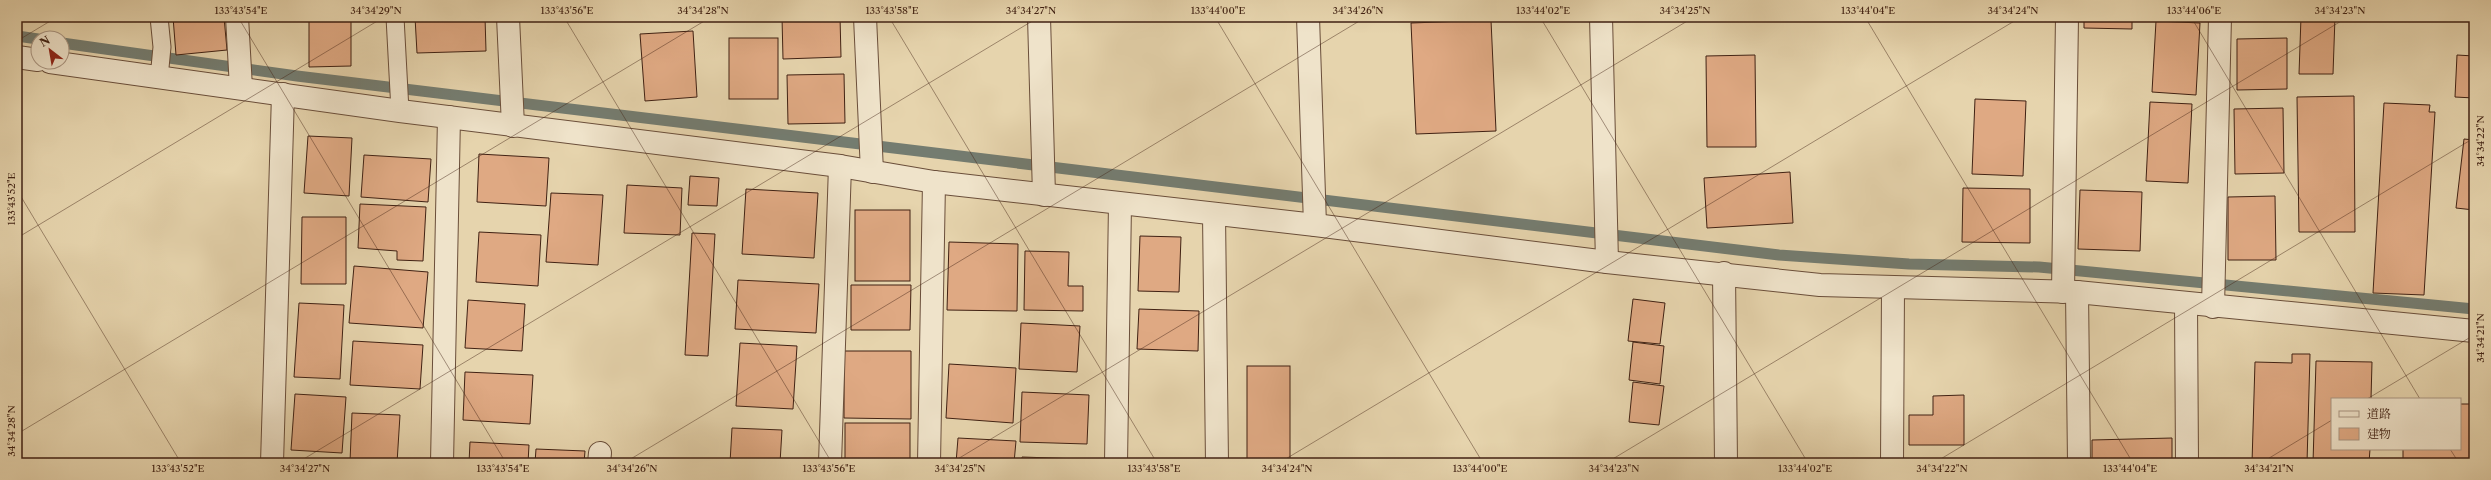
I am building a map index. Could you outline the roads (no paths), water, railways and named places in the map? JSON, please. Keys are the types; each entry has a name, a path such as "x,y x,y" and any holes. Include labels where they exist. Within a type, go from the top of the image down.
{"street":[{"path":"237,17 240,75"},
{"path":"508,17 513,109"},
{"path":"865,17 871,155"},
{"path":"1039,17 1043,177"},
{"path":"1308,17 1315,209"},
{"path":"1601,17 1606,244"},
{"path":"2067,17 2067,281 2079,463"},
{"path":"2213,292 2220,17"},
{"path":"17,57 30,59"},
{"path":"70,62 160,63 240,75 283,94 399,94 450,117 513,109 840,166 871,155 934,182 1043,177 1120,204 1214,214 1315,209 1606,244 1724,273 1820,285 1893,288 2067,281 2186,304 2213,292 2474,331"},
{"path":"272,463 283,94"},
{"path":"442,463 450,117"},
{"path":"830,463 840,166"},
{"path":"929,463 934,182"},
{"path":"1116,463 1120,204"},
{"path":"1214,214 1217,463"},
{"path":"1724,273 1726,463"},
{"path":"1892,463 1893,288"},
{"path":"2186,304 2187,463"}],"lane":[{"path":"159,17 160,63"},
{"path":"395,17 399,94"}],"waterway":[{"path":"17,36 30,38"},
{"path":"70,44 297,76 1779,255 1909,264 2039,267 2474,309"}]}
